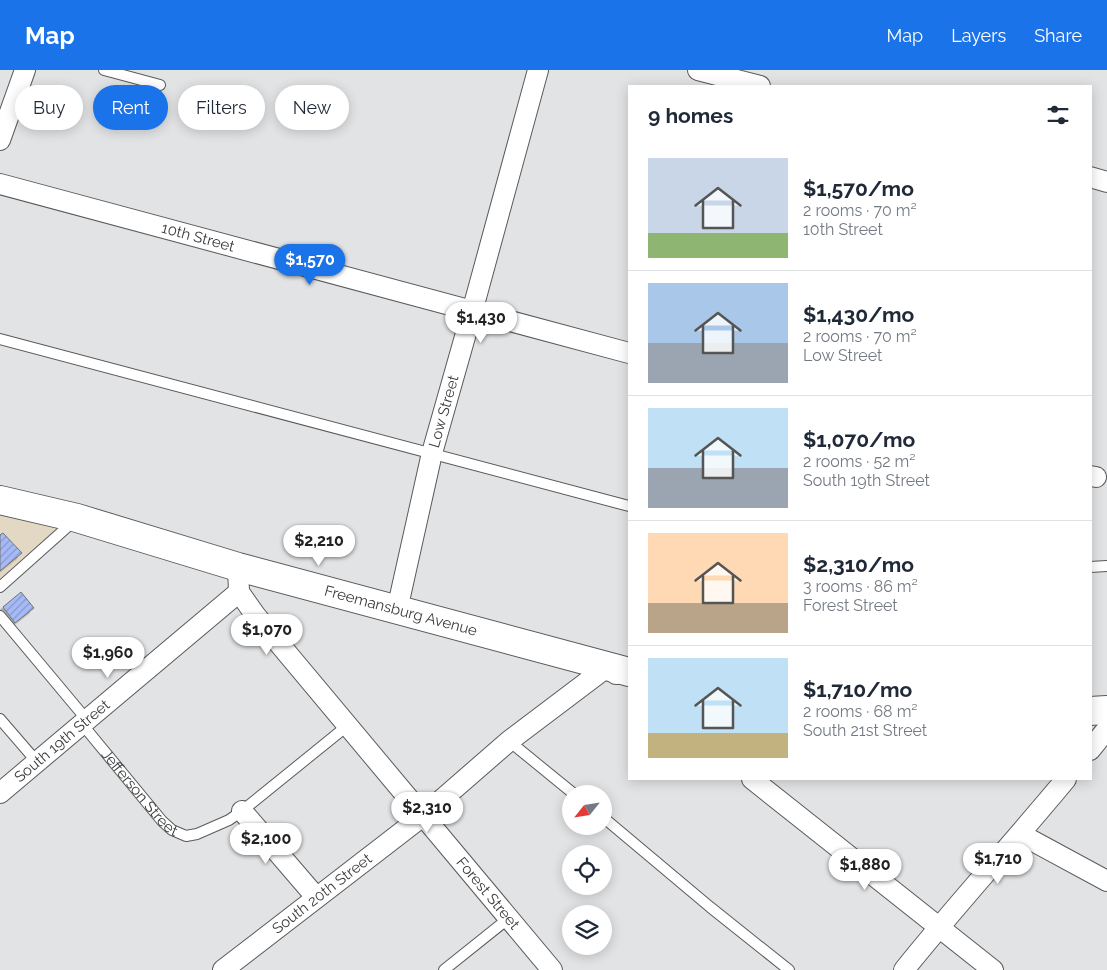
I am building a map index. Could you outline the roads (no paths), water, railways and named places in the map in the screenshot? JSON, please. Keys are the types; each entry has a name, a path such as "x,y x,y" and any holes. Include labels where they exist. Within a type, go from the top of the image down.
{"main road":[{"name":"Freemansburg Avenue","path":"0,500 77,518 238,580 397,610 618,670"},
{"path":"1092,711 1107,710"}],"street":[{"path":"0,140 25,70"},
{"name":"Low Street","path":"397,610 432,453 538,70"},
{"path":"698,70 756,85"},
{"path":"1092,178 1107,182"},
{"name":"10th Street","path":"0,184 628,353"},
{"path":"238,580 256,616 347,726"},
{"name":"South 19th Street","path":"0,793 84,722 238,580"},
{"path":"618,670 628,683"},
{"name":"South 20th Street","path":"223,970 424,815 508,741 618,670"},
{"name":"Forest Street","path":"347,726 424,815 552,970"},
{"path":"1092,748 1107,729"},
{"path":"755,780 993,970"},
{"path":"904,970 938,927 1065,780"},
{"path":"242,811 316,897"},
{"path":"1020,834 1107,881"}],"lane":[{"path":"104,70 160,85"},
{"path":"0,339 628,506"},
{"path":"0,587 77,518"},
{"path":"1092,567 1107,566"},
{"name":"Jefferson Street","path":"0,616 162,821 176,832 186,836 197,834 229,820 347,726"},
{"path":"0,719 37,762"},
{"path":"508,741 563,785"},
{"path":"612,825 789,970"},
{"path":"444,970 509,918"}]}
